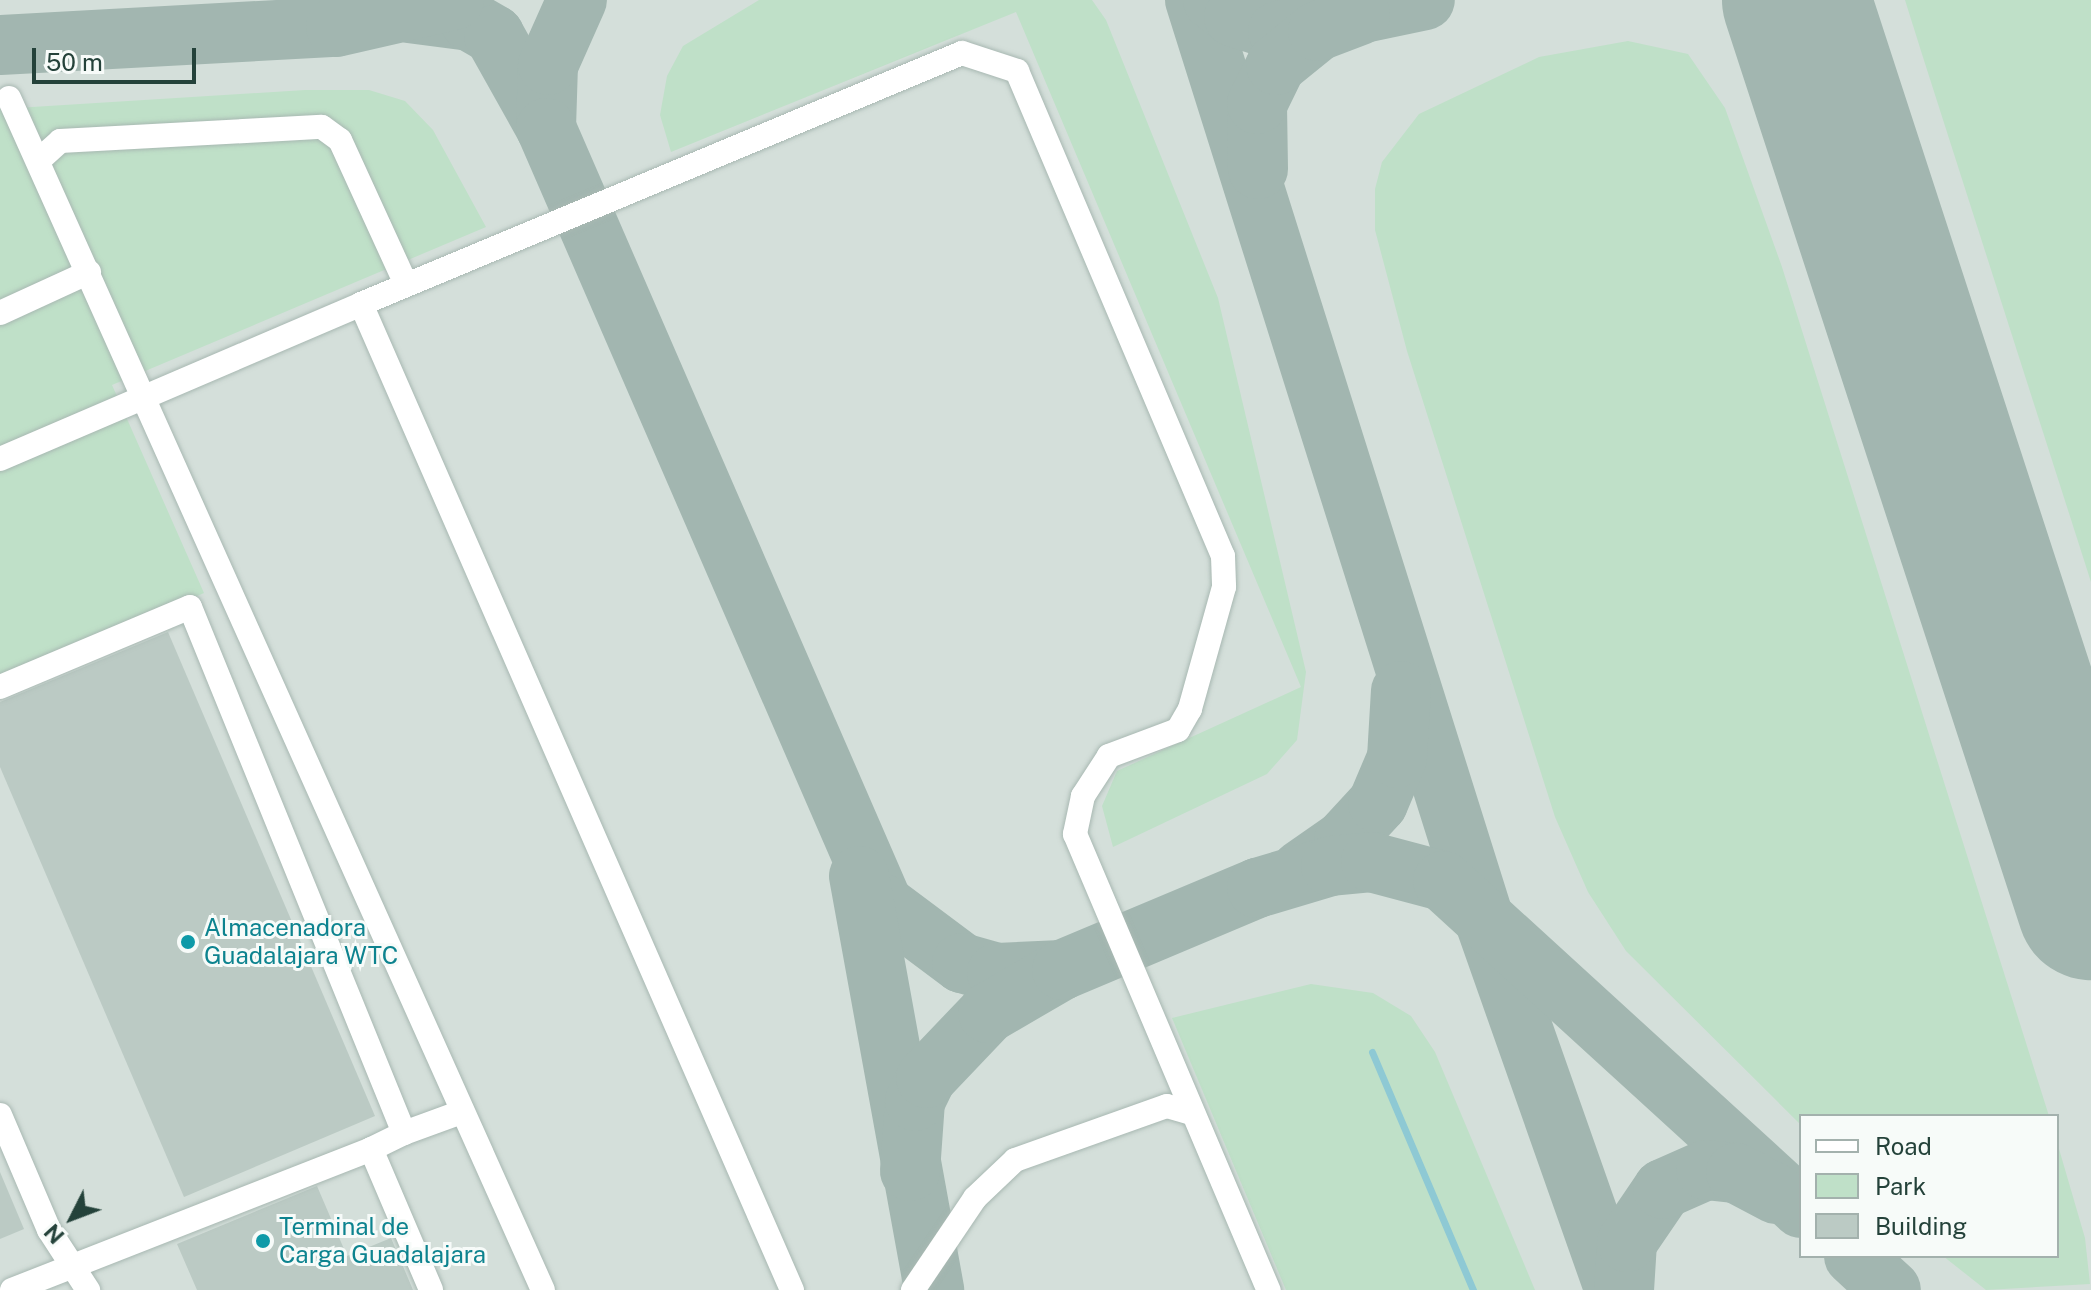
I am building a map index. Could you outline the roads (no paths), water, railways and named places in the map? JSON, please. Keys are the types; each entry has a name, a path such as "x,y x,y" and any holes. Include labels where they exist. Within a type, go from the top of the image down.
{"lane":[{"path":"0,459 406,284 962,53 1017,71 1223,556 1224,587 1190,709 1178,730 1109,756 1083,796 1075,834 1269,1290"},
{"path":"9,98 89,272 140,399 459,1113 543,1290"},
{"path":"38,161 60,141 322,127 340,140 406,284"},
{"path":"0,313 89,272"},
{"path":"361,304 792,1290"},
{"path":"0,687 190,607 404,1133"},
{"path":"913,1290 975,1198 1015,1160 1167,1106 1192,1113"},
{"path":"12,1290 459,1113"},
{"path":"0,1115 73,1268 88,1290"},
{"path":"371,1149 431,1290"}],"waterway":[{"path":"1372,1052 1473,1290"}],"place":[{"name":"Almacenadora Guadalajara WTC","path":"188,942"},
{"name":"Terminal de Carga Guadalajara","path":"263,1241"}]}
